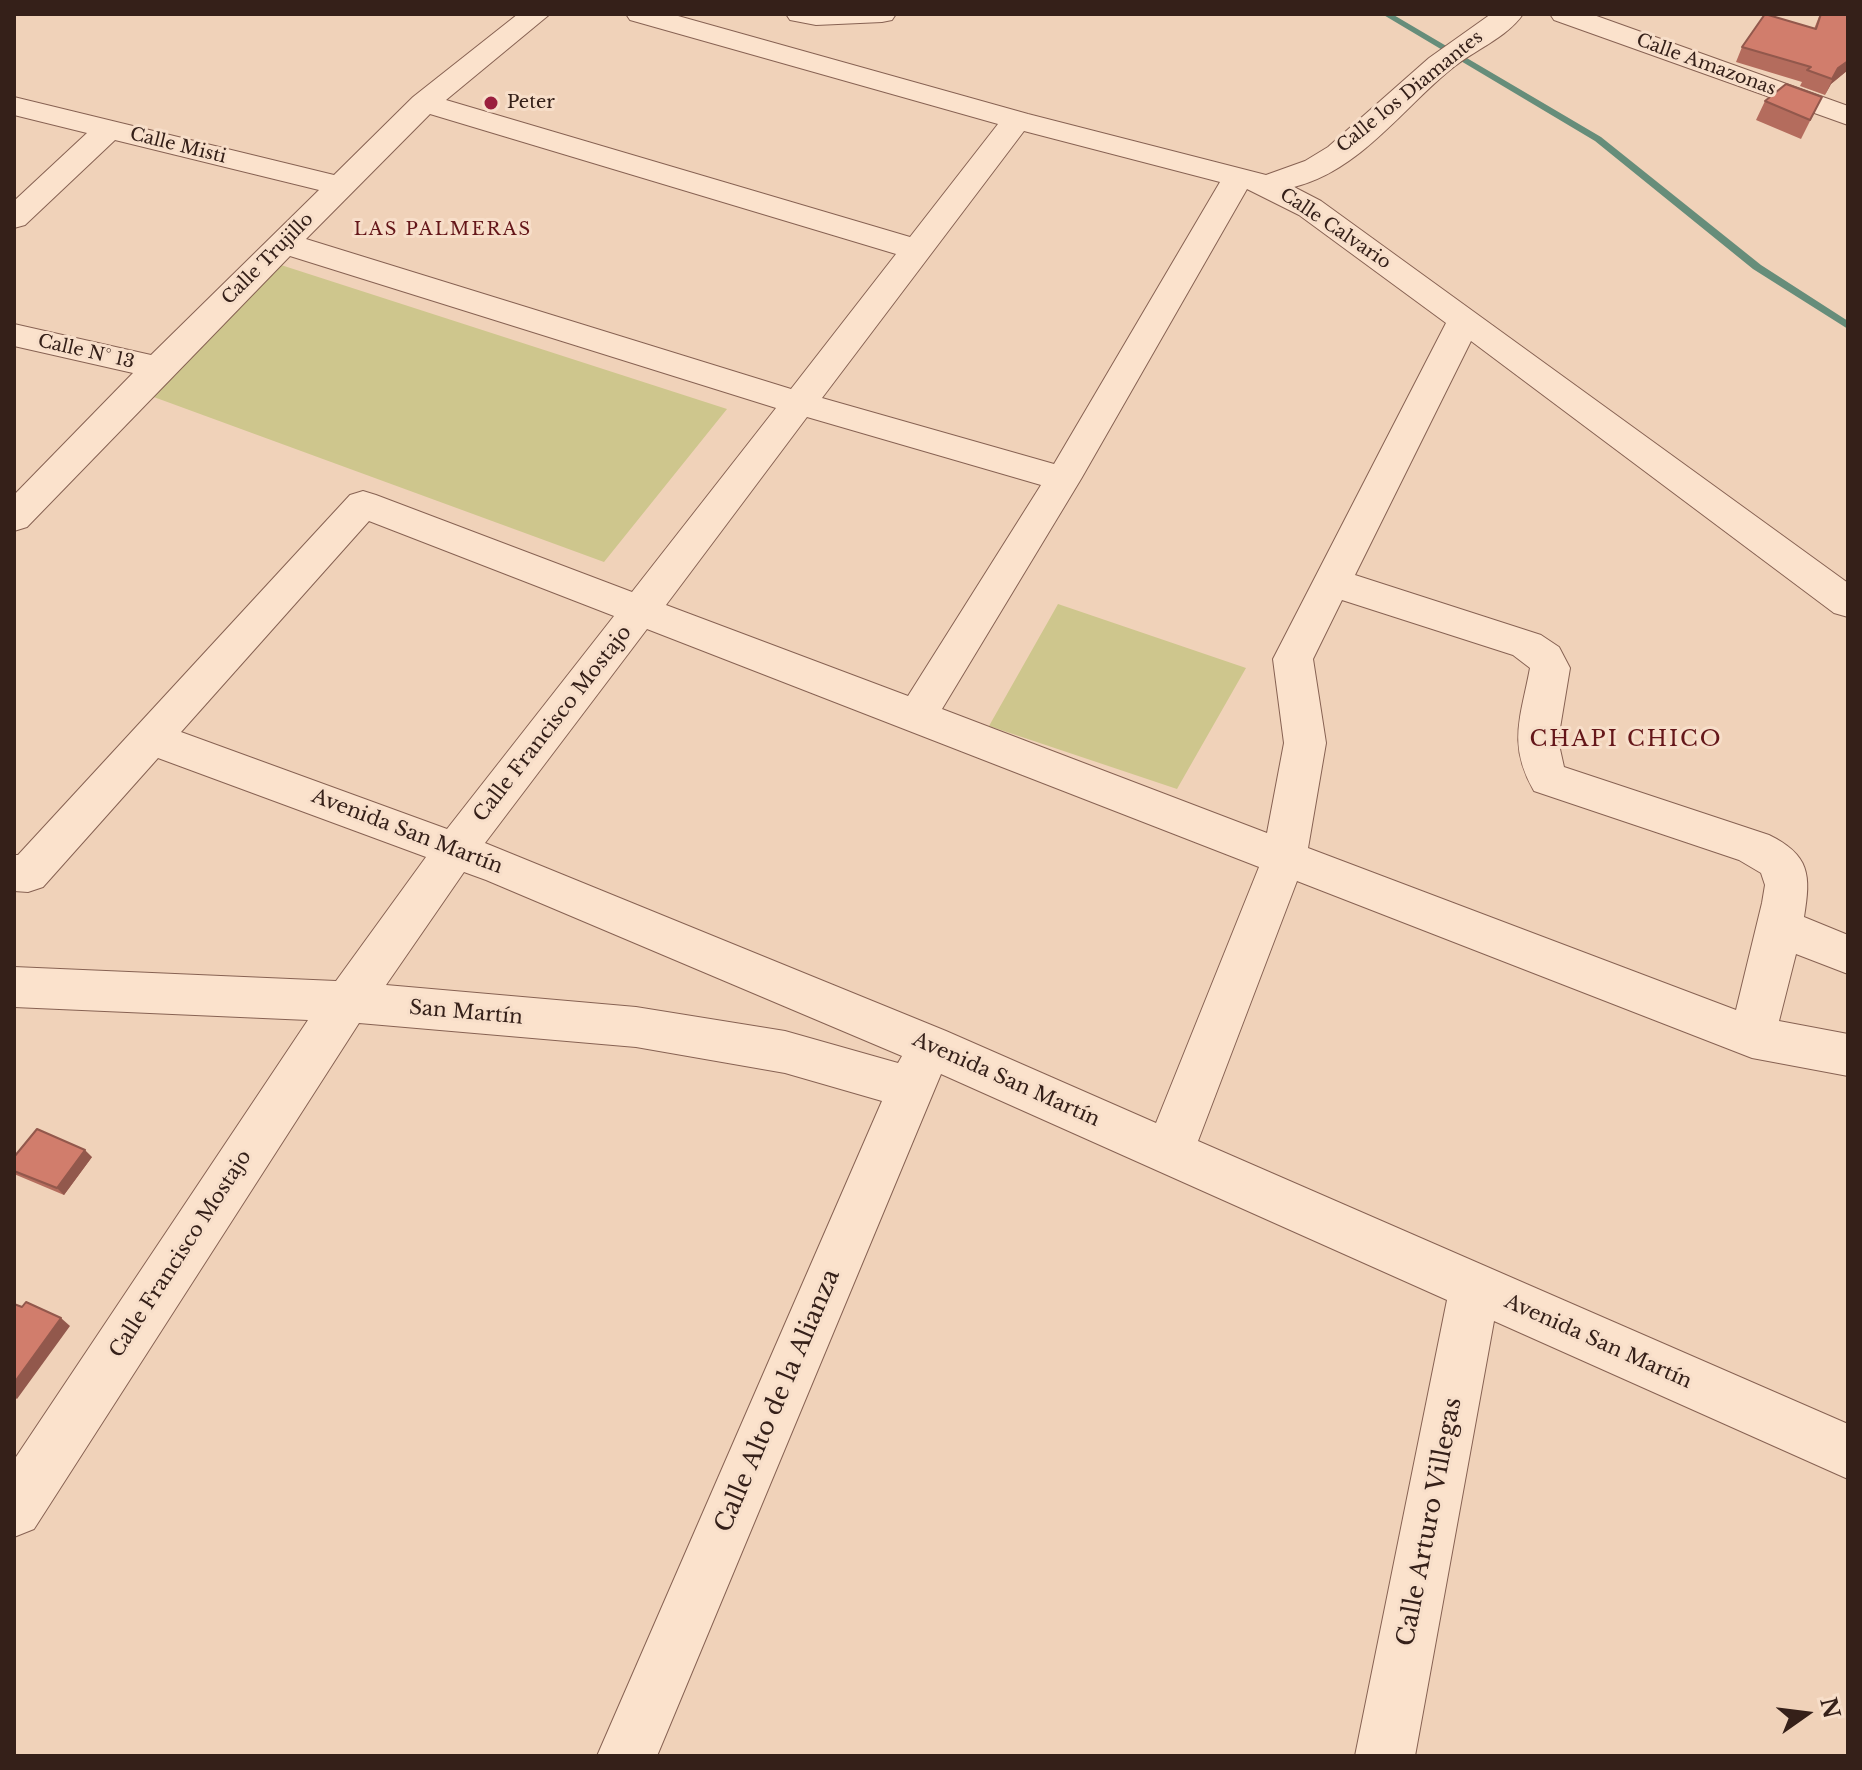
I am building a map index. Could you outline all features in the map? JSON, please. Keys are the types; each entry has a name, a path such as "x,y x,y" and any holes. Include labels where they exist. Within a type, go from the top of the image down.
{"street":[{"name":"Calle Trujillo","path":"14,518 158,368 424,103 536,14"},
{"name":"Calle Calvario","path":"640,14 1017,120 1252,181 1310,208 1848,603"},
{"path":"800,14 816,17 882,14"},
{"name":"Calle los Diamantes","path":"1252,181 1281,182 1318,167 1373,125 1435,67 1509,14"},
{"name":"Calle Amazonas","path":"1564,14 1848,116"},
{"path":"424,103 917,250"},
{"name":"Calle Misti","path":"14,106 341,186"},
{"name":"Calle Francisco Mostajo","path":"14,1509 347,1002 456,849 1017,120"},
{"path":"14,218 109,129"},
{"path":"916,717 1252,181"},
{"path":"283,243 799,403 1063,479"},
{"path":"1169,1152 1284,859 1305,743 1293,659 1465,320"},
{"name":"Calle N° 13","path":"14,335 158,368"},
{"path":"14,873 28,874 363,504 1752,1037 1848,1055"},
{"path":"1332,582 1527,645 1545,658 1550,668 1535,750 1539,766 1549,779 1754,847 1778,859 1788,876 1752,1037"},
{"name":"Avenida San Martín","path":"151,738 456,849 920,1067 1169,1152 1848,1452"},
{"path":"1779,927 1848,955"},
{"name":"San Martín","path":"14,987 347,1002 636,1027 785,1052 920,1067"},
{"name":"Calle Alto de la Alianza","path":"627,1756 920,1067"},
{"name":"Calle Arturo Villegas","path":"1385,1756 1475,1287"}],"shaded area":[{"path":"281,265 727,409 604,562 151,396"},
{"path":"1058,604 1246,668 1177,789 989,726"}],"building":[{"path":"1765,14 1816,29 1821,14 1848,14 1848,61 1838,68 1832,79 1807,70 1811,67 1742,47"},
{"path":"1786,84 1822,97 1810,120 1765,101"},
{"path":"37,1129 85,1150 57,1188 14,1171 14,1157"},
{"path":"26,1302 61,1318 14,1383 14,1304 22,1307"}],"waterway":[{"path":"1386,14 1598,139 1757,267 1848,326"}],"place":[{"name":"Peter","path":"491,103"}],"district":[{"name":"LAS PALMERAS","path":"443,230"},
{"name":"CHAPI CHICO","path":"1626,740"}]}
